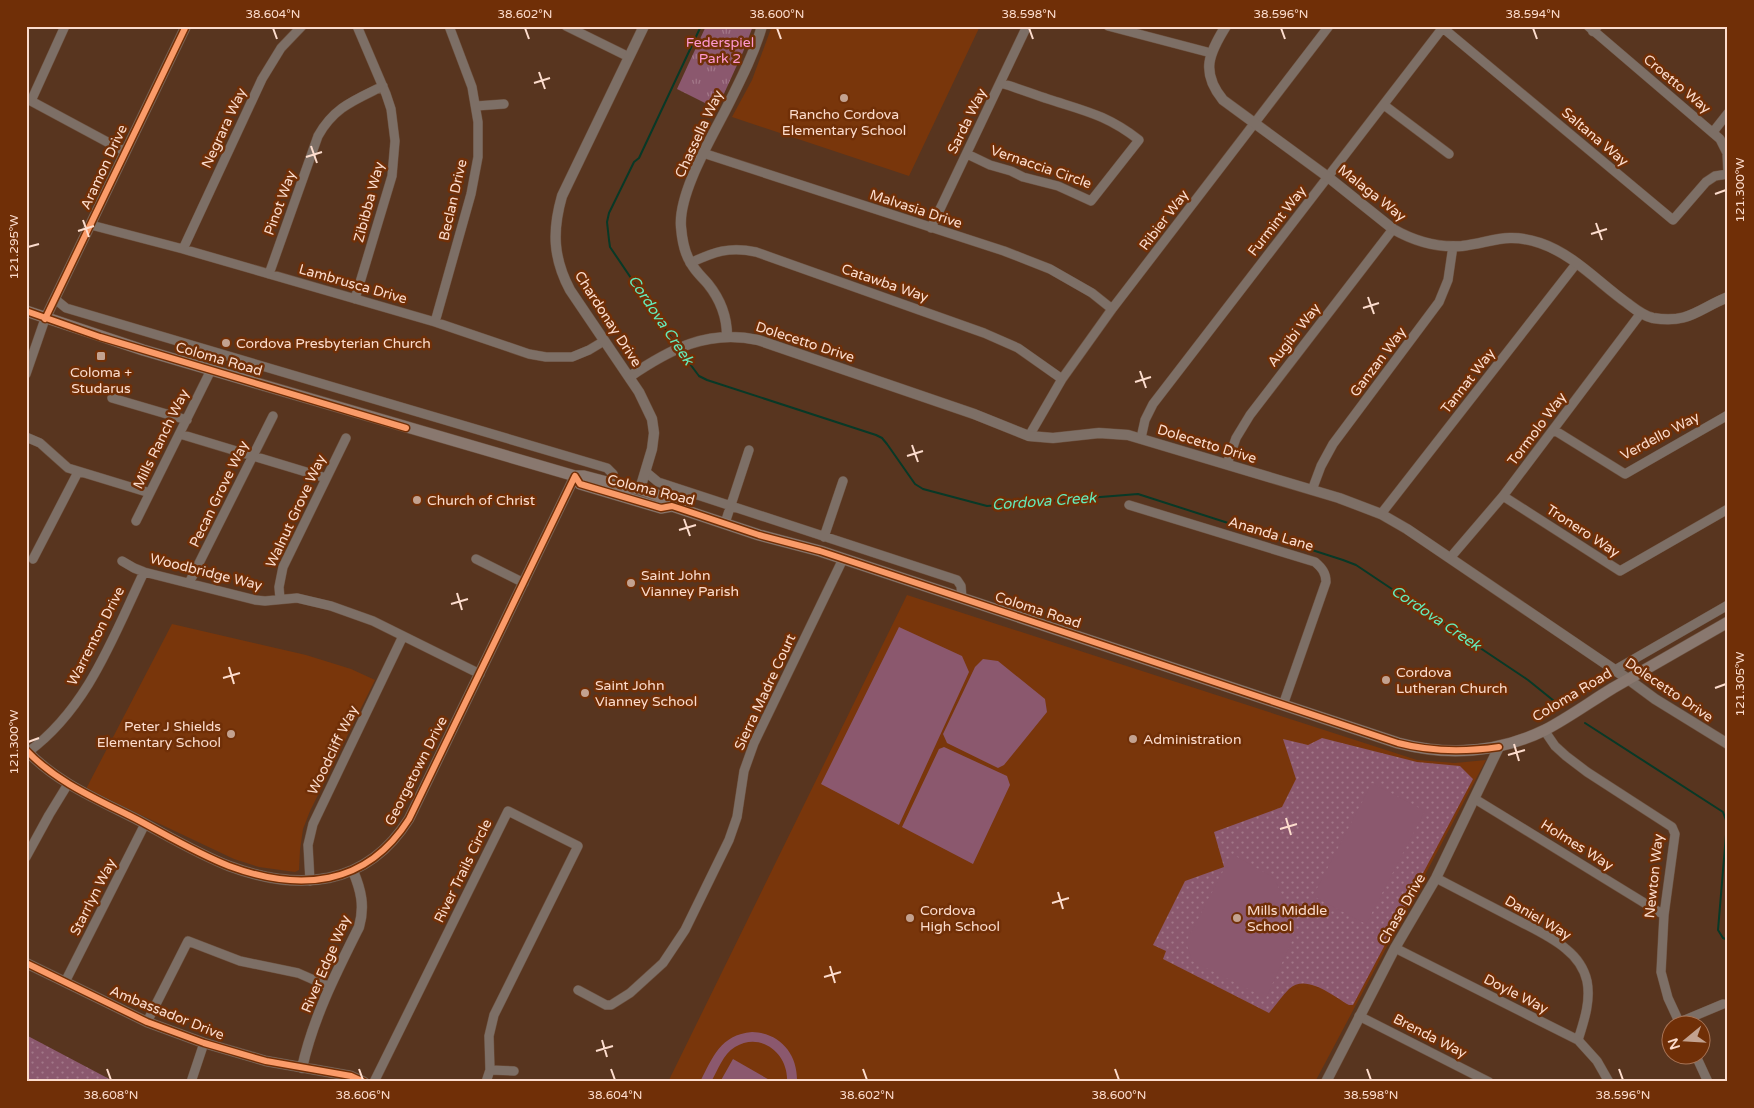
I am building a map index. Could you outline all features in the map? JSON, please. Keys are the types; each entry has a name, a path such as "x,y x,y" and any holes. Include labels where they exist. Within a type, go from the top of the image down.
{"main road":[{"name":"Coloma Road","path":"26,311 108,340 575,476 584,476 640,489 665,498 672,506"},
{"name":"Coloma Road","path":"575,476 580,484 658,508 672,506 843,559 1283,705 1424,749 1458,752 1499,747 1544,730 1728,622"},
{"path":"640,489 644,498 658,508"}],"street":[{"path":"65,26 31,101 124,151"},
{"name":"Aramon Drive","path":"45,318 186,26"},
{"name":"Negrara Way","path":"183,249 262,78 281,48 302,26"},
{"name":"Zibibba Way","path":"355,299 392,176 395,141 391,109 357,26"},
{"path":"566,26 629,57"},
{"name":"Chardonay Drive","path":"640,489 652,449 654,426 645,400 570,290 557,254 556,219 567,184 644,26"},
{"name":"Chassella Way","path":"727,336 726,318 720,304 708,284 690,263 683,239 682,215 690,185 703,153 747,66 762,26"},
{"name":"Sarda Way","path":"931,228 1027,26"},
{"path":"1108,26 1211,53"},
{"name":"Malaga Way","path":"1226,26 1211,53 1209,75 1218,94 1254,124 1328,177 1393,229 1421,242 1453,246 1500,238 1520,238 1538,242 1563,253 1641,313 1650,317 1668,320 1683,318 1728,297"},
{"name":"Ribier Way","path":"1029,436 1062,379 1112,310 1329,26"},
{"name":"Beclan Drive","path":"434,322 474,180 478,157 476,106 465,66 451,27"},
{"name":"Furmint Way","path":"1141,438 1145,420 1153,404 1443,27"},
{"name":"Saltana Way","path":"1443,27 1673,220 1706,182 1715,176 1728,174"},
{"name":"Croetto Way","path":"1592,28 1720,139 1725,148 1728,174"},
{"name":"Vernaccia Circle","path":"966,154 1023,177 1058,186 1091,201 1139,140 1122,126 1106,118 1001,83"},
{"name":"Pinot Way","path":"269,274 318,136 323,127 336,112 348,103 383,86"},
{"path":"476,106 504,104"},
{"path":"1384,104 1449,154"},
{"path":"1713,132 1728,113"},
{"name":"Malvasia Drive","path":"703,153 1004,251 1050,269 1092,293 1112,310"},
{"name":"Lambrusca Drive","path":"91,226 183,249 434,322 528,354 546,357 572,357 589,350 604,340"},
{"name":"Augibi Way","path":"1227,464 1236,438 1250,415 1393,229"},
{"name":"Ganzan Way","path":"1312,490 1321,466 1333,444 1439,302 1448,280 1453,246"},
{"name":"Catawba Way","path":"690,263 722,250 734,249 756,252 984,333 1018,348 1062,379"},
{"name":"Tannat Way","path":"1381,514 1576,264"},
{"name":"Coloma Road","path":"55,299 66,308 607,468 613,474 610,483"},
{"name":"Tormolo Way","path":"1450,558 1503,496 1641,313"},
{"path":"26,374 45,318"},
{"name":"Dolecetto Drive","path":"629,377 680,348 711,337 746,337 974,414 1029,436 1053,438 1100,432 1128,435 1361,506 1381,514 1407,529 1655,699 1728,744"},
{"name":"Mills Ranch Way","path":"136,521 211,370"},
{"path":"112,398 187,420"},
{"name":"Verdello Way","path":"1554,430 1625,474 1728,415"},
{"name":"Pecan Grove Way","path":"190,584 273,416"},
{"path":"180,434 326,478"},
{"path":"26,437 40,443 63,465 78,472 150,493"},
{"name":"Walnut Grove Way","path":"280,598 279,587 282,567 346,438"},
{"path":"725,523 749,450"},
{"path":"33,559 78,472"},
{"name":"Coloma Road","path":"646,472 658,482 957,580 962,586 962,598"},
{"name":"Georgetown Drive","path":"27,751 49,771 68,784 212,859 244,871 277,879 310,881 353,871 386,849 402,830 480,674 575,476"},
{"path":"824,537 843,481"},
{"name":"Tronero Way","path":"1503,496 1620,571 1728,509"},
{"name":"Ananda Lane","path":"1129,505 1315,562 1320,566 1324,572 1326,582 1283,705"},
{"name":"Sierra Madre Court","path":"578,990 611,1005 630,993 663,963 685,930 729,840 737,817 744,771 754,742 843,559"},
{"path":"476,560 524,583"},
{"name":"Woodbridge Way","path":"122,561 144,572 260,601 297,598 331,606 373,621 480,674"},
{"name":"Warrenton Drive","path":"27,751 52,733 78,702 96,672 144,572"},
{"path":"1615,670 1728,605"},
{"name":"Woodcliff Way","path":"310,881 308,845 313,824 403,636"},
{"name":"Newton Way","path":"1544,730 1555,746 1587,772 1672,827 1674,834 1664,915 1661,972 1668,998 1676,1016"},
{"name":"Chase Drive","path":"1326,1082 1395,948 1436,878 1499,747"},
{"path":"26,857 49,814 68,784"},
{"name":"Holmes Way","path":"1475,799 1664,915"},
{"name":"River Trails Circle","path":"374,1082 508,811 578,846 494,1015 489,1036 490,1070 486,1082"},
{"name":"Starrlyn Way","path":"65,982 145,824"},
{"name":"River Edge Way","path":"302,1068 316,1019 361,917 362,897 353,871"},
{"name":"Daniel Way","path":"1436,878 1553,939 1572,954 1583,971 1588,991 1588,1005 1578,1040"},
{"path":"147,1022 188,941 234,959 298,973 330,986"},
{"name":"Doyle Way","path":"1395,948 1578,1040 1598,1061 1609,1082"},
{"name":"Ambassador Drive","path":"26,963 147,1022 204,1043 266,1061 351,1076 364,1082"},
{"path":"1697,1016 1723,1004"},
{"name":"Brenda Way","path":"1359,1016 1489,1082"},
{"path":"191,1082 204,1043"},
{"path":"1701,1066 1708,1082"},
{"path":"490,1070 514,1071"}],"shaded area":[{"name":"Rancho Cordova Elementary School","path":"772,26 980,26 909,176 732,117 752,80"},
{"path":"907,595 1417,760 1455,763 1486,760 1315,1082 668,1082"},
{"name":"Peter J Shields Elementary School","path":"172,624 306,655 351,669 375,680 310,811 303,829 299,870 295,872 259,867 234,859 86,789"}],"green space":[{"name":"Federspiel Park 2","path":"706,26 753,26 717,109 677,89"},
{"path":"899,627 962,656 969,672 899,825 821,784"},
{"path":"983,659 998,661 1045,699 1047,712 1004,765 998,768 947,743 943,734 975,667"},
{"path":"1322,738 1417,762 1460,766 1473,779 1353,1005 1349,1005 1319,988 1303,983 1289,989 1269,1013 1163,959 1166,951 1153,945 1185,881 1224,867 1214,832 1282,807 1296,779 1283,739 1308,745"},
{"path":"944,747 1007,776 1010,785 973,864 902,827 939,749"},
{"path":"1372,783 1425,811 1366,924 1313,896"},
{"path":"1232,854 1274,878 1290,912 1293,939 1266,998 1192,961 1186,942"},
{"path":"752,1032 771,1036 785,1047 791,1054 797,1072 797,1082 787,1082 783,1062 772,1048 754,1042 735,1047 724,1058 711,1082 700,1082 714,1056 725,1043 741,1034"},
{"path":"26,1035 115,1082 26,1082"},
{"path":"733,1059 773,1082 720,1082"}],"waterway":[{"name":"Cordova Creek","path":"677,346 610,247 607,222 609,213 634,162 639,158 701,26"},
{"name":"Cordova Creek","path":"681,352 699,376 707,380 882,438 915,484 923,489 987,506 1138,494 1356,565 1528,680 1559,705"},
{"path":"1585,723 1723,812 1727,823 1718,930 1723,938 1728,940"}],"cycle path":[{"path":"45,319 186,26"},
{"path":"26,311 100,337 406,428"},
{"path":"26,750 51,772 79,790 194,850 229,866 281,879 305,880 329,878 352,871 373,859 392,842 409,819 575,476 580,484 661,508 672,506 759,535 820,551 1398,743 1448,750 1499,747"},
{"path":"26,963 147,1022 204,1043 266,1061 351,1076 364,1082"}],"place":[{"name":"Rancho Cordova Elementary School","path":"844,98"},
{"name":"Cordova Presbyterian Church","path":"226,343"},
{"name":"Coloma + Studarus","path":"101,356"},
{"name":"Church of Christ","path":"417,500"},
{"name":"Saint John Vianney Parish","path":"631,583"},
{"name":"Cordova Lutheran Church","path":"1386,680"},
{"name":"Saint John Vianney School","path":"585,693"},
{"name":"Peter J Shields Elementary School","path":"231,734"},
{"name":"Administration","path":"1133,739"},
{"name":"Cordova High School","path":"910,918"},
{"name":"Mills Middle School","path":"1237,918"}]}
